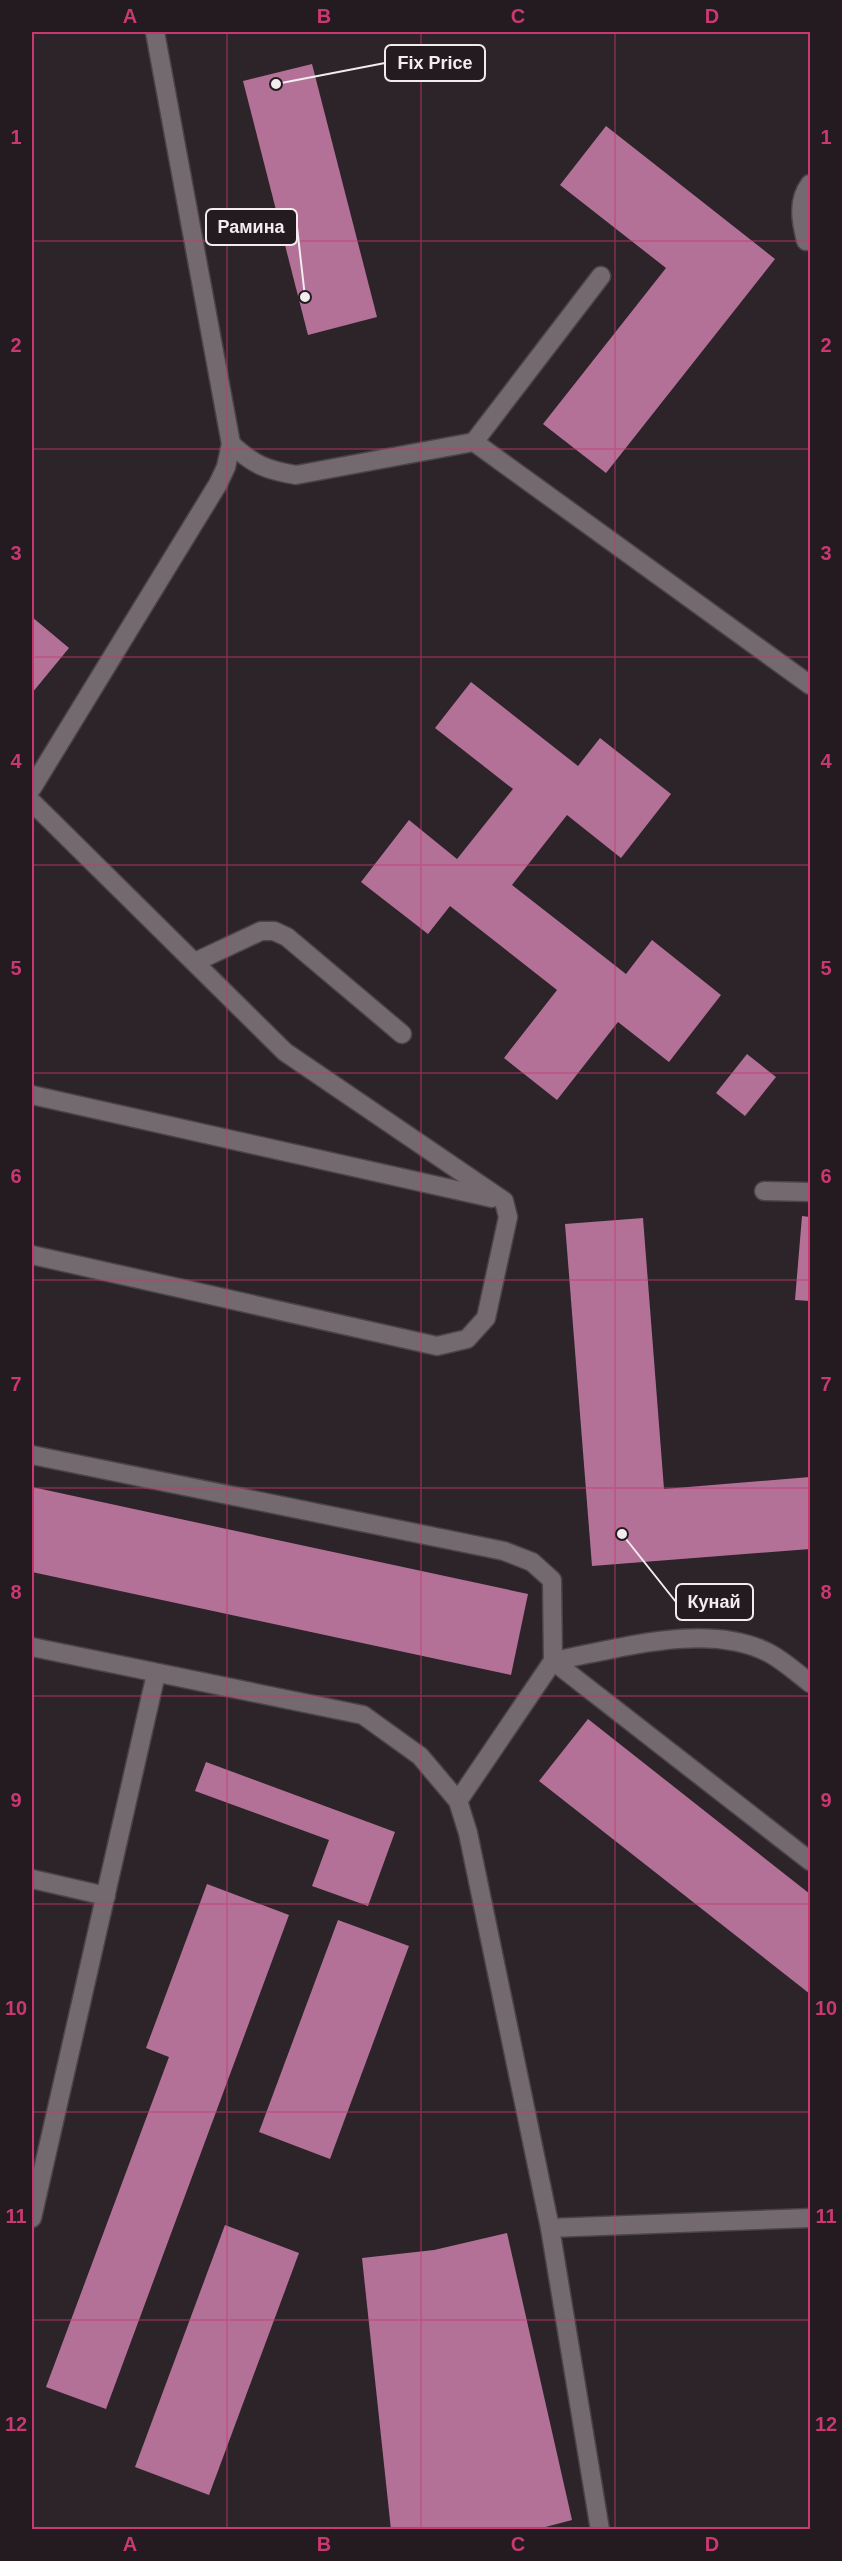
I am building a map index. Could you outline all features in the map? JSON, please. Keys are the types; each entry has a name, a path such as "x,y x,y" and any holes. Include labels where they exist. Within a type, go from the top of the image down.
{"lane":[{"path":"32,788 218,484 226,467 231,444 155,32"},
{"path":"806,241 800,215 810,184"},
{"path":"231,444 249,460 267,470 296,475 474,442 601,276"},
{"path":"474,442 810,685"},
{"path":"32,802 285,1052 504,1201 508,1217 486,1318 467,1339 437,1346 32,1254"},
{"path":"195,962 261,931 274,931 287,937 402,1034"},
{"path":"32,1095 504,1201"},
{"path":"764,1191 810,1192"},
{"path":"32,1455 504,1551 532,1562 552,1580 553,1661 458,1801"},
{"path":"553,1661 666,1639 727,1640 769,1653 810,1683"},
{"path":"32,1647 363,1715 420,1756 458,1801 468,1833 550,2228 600,2529"},
{"path":"553,1661 810,1861"},
{"path":"32,2218 156,1674"},
{"path":"32,1879 106,1896"},
{"path":"550,2228 810,2218"}],"building":[{"path":"312,64 377,317 308,335 243,81"},
{"path":"606,126 775,259 606,473 543,424 666,268 560,185"},
{"path":"32,617 69,648 32,693"},
{"path":"471,682 578,766 600,738 671,794 621,858 567,815 512,885 626,974 652,940 721,995 669,1062 618,1022 557,1100 504,1058 557,990 450,906 428,934 361,882 409,820 457,859 513,789 435,728"},
{"path":"747,1054 776,1077 745,1116 716,1093"},
{"path":"802,1216 810,1217 810,1301 795,1300"},
{"path":"643,1218 664,1489 810,1477 810,1549 592,1566 565,1224"},
{"path":"32,1487 528,1594 511,1675 32,1572"},
{"path":"588,1719 810,1894 810,1994 539,1781"},
{"path":"206,1762 395,1832 368,1906 312,1886 329,1840 195,1791"},
{"path":"207,1884 289,1915 106,2409 46,2387 169,2057 146,2048"},
{"path":"338,1920 409,1946 330,2159 259,2132"},
{"path":"225,2225 299,2253 209,2495 135,2467"},
{"path":"507,2233 572,2520 534,2530 391,2530 362,2258 434,2250"}],"place":[{"name":"Fix Price","path":"276,84"},
{"name":"Рамина","path":"305,297"},
{"name":"Кунай","path":"622,1534"}]}
